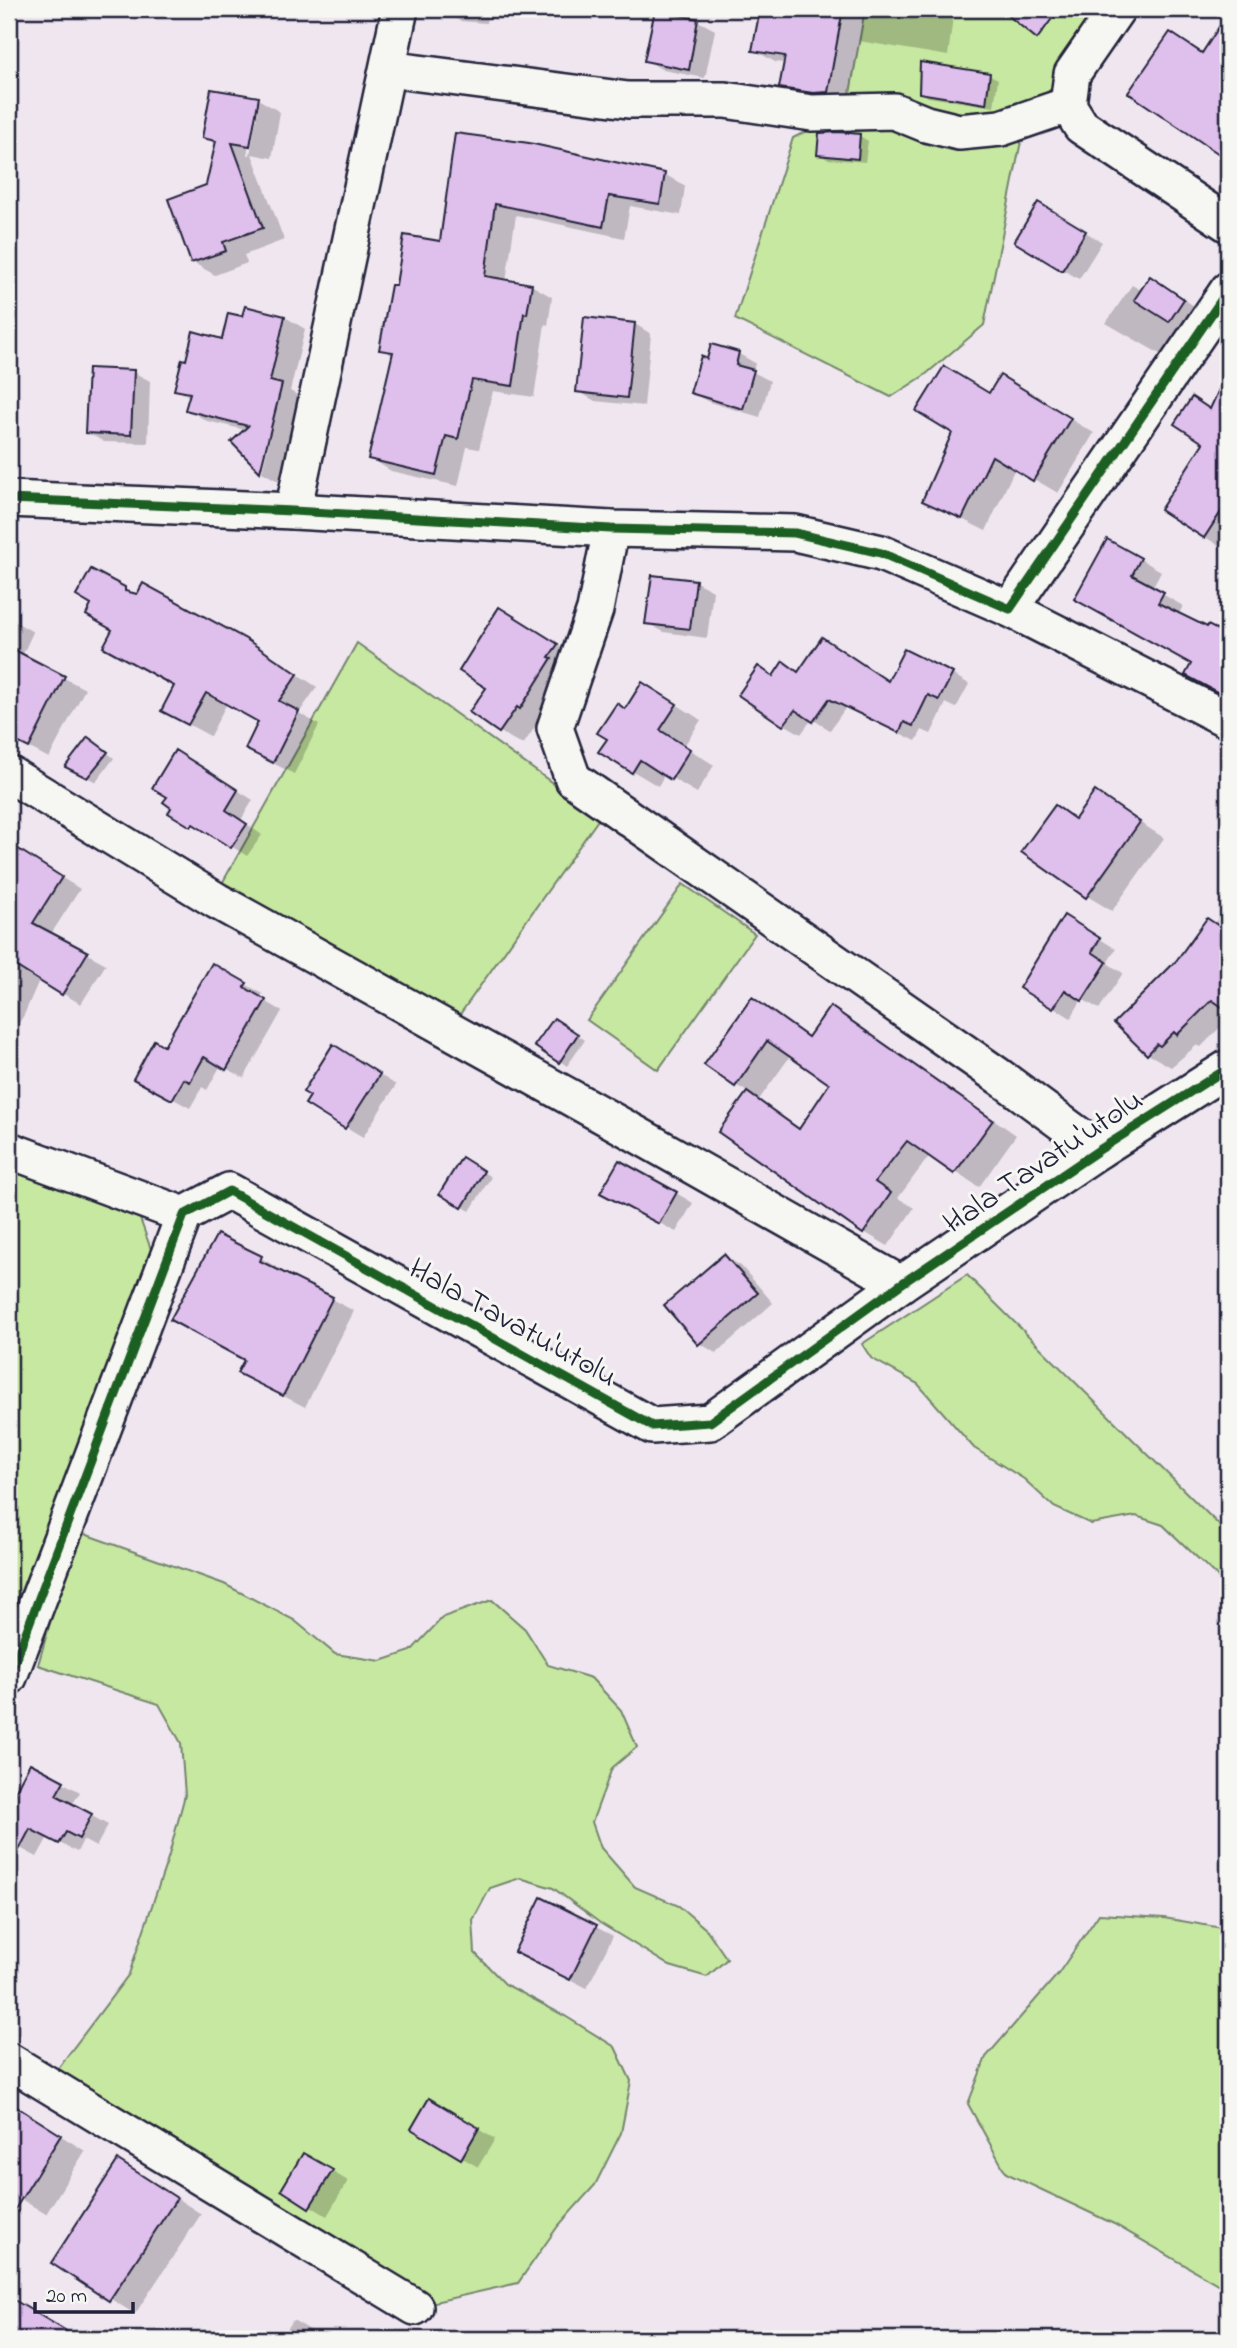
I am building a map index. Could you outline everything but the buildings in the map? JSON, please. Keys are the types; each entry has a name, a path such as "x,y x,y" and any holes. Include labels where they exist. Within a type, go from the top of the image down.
{"street":[{"path":"293,511 400,9"},
{"path":"1117,9 1072,74 1068,105 1081,126 1228,224"},
{"path":"388,69 628,100 724,100 812,113 894,111 926,124 959,132 1001,128 1068,105"},
{"path":"1010,609 1228,290"},
{"path":"9,499 293,511 611,530 795,533 881,553 1010,609 1228,720"},
{"path":"611,530 595,610 555,727 573,779 1000,1077 1099,1150"},
{"path":"9,774 216,901 901,1284"},
{"name":"Hala Tavatu'utolu","path":"184,1215 229,1191 652,1426 710,1422 901,1284 1099,1150 1228,1068"},
{"path":"9,1150 184,1215 9,1677"},
{"path":"9,2061 415,2307"}],"green space":[{"path":"865,9 1110,9 1028,118 984,325 925,375 891,397 735,319 793,138 847,111"},
{"path":"357,643 600,817 458,1017 220,887"},
{"path":"683,884 755,934 658,1070 587,1020"},
{"path":"9,1170 139,1216 153,1255 9,1621"},
{"path":"967,1275 1228,1534 1228,1587 1163,1525 1136,1516 1091,1524 1054,1507 1024,1479 974,1448 918,1384 871,1358 862,1344"},
{"path":"76,1531 224,1584 294,1620 335,1654 381,1661 411,1651 443,1617 492,1600 525,1629 548,1665 591,1678 621,1710 637,1747 612,1768 592,1822 601,1848 635,1887 679,1906 707,1930 727,1959 707,1977 670,1966 600,1923 553,1888 520,1878 490,1888 473,1920 475,1953 505,1984 615,2047 631,2081 621,2133 595,2185 558,2226 518,2283 426,2304 56,2071 129,1974 169,1855 185,1795 181,1743 159,1704 38,1665"},
{"path":"1099,1914 1164,1918 1228,1929 1228,2290 1114,2224 1006,2173 968,2104 986,2057 1058,1974"}],"cycle path":[{"path":"9,499 293,511 611,529 795,533 881,553 1010,609 1228,290"},
{"path":"9,1677 184,1215 229,1191 652,1426 710,1422 901,1284 1099,1150 1228,1068"}]}
